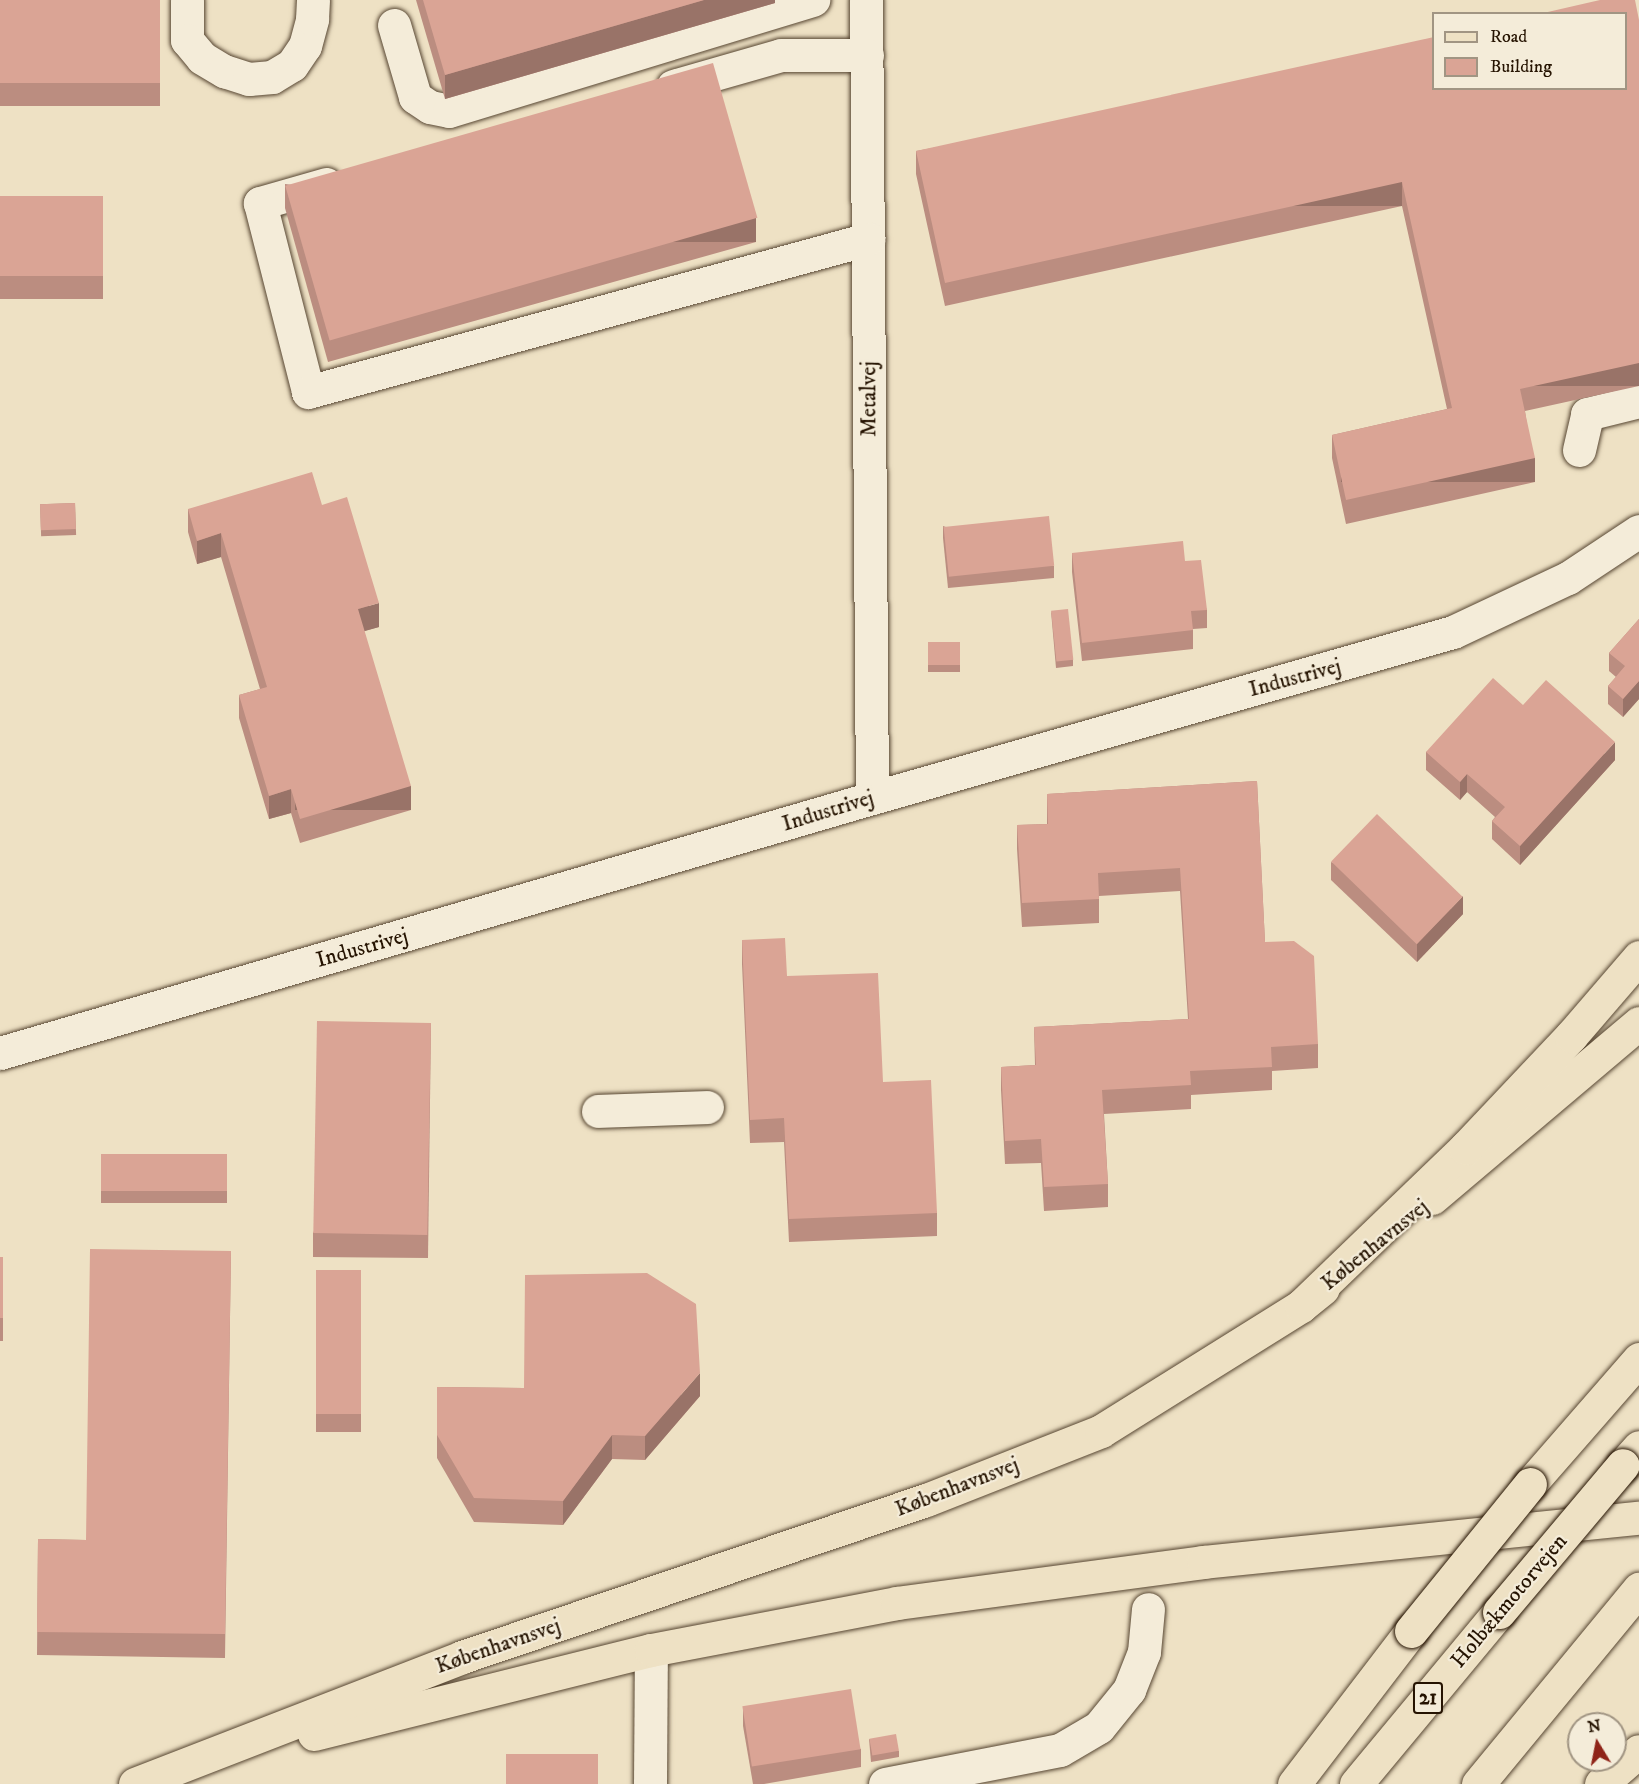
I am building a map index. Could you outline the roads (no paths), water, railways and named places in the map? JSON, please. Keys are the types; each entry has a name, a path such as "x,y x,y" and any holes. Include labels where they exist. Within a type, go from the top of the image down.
{"main road":[{"path":"1301,1306 1465,1148 1571,1036 1639,957"},
{"name":"Københavnsvej","path":"135,1784 462,1657 926,1500 1101,1431 1301,1306 1533,1115 1639,1023"},
{"path":"1293,1784 1411,1631 1530,1484 1639,1359"},
{"name":"Holbækmotorvejen","path":"1356,1784 1631,1456"},
{"name":"Københavnsvej","path":"176,1769 651,1650 897,1603 1168,1567 1639,1518"},
{"path":"1478,1784 1632,1598"},
{"path":"1601,1784 1639,1751"}],"street":[{"path":"187,0 187,40 202,58 224,71 249,79 272,77 292,65 305,46 312,19 313,0"},
{"path":"394,25 415,97 430,107 449,111 813,0"},
{"name":"Metalvej","path":"866,0 872,798"},
{"path":"645,94 781,55 867,55"},
{"path":"350,177 260,203 308,392 868,239"},
{"path":"1579,450 1587,414 1639,401"},
{"name":"Industrivej","path":"0,1053 872,798 1453,632 1568,578 1639,531"},
{"path":"598,1111 707,1107"},
{"path":"885,1784 1060,1750 1099,1727 1129,1690 1144,1652 1148,1609"},
{"path":"650,1784 651,1650"}]}
